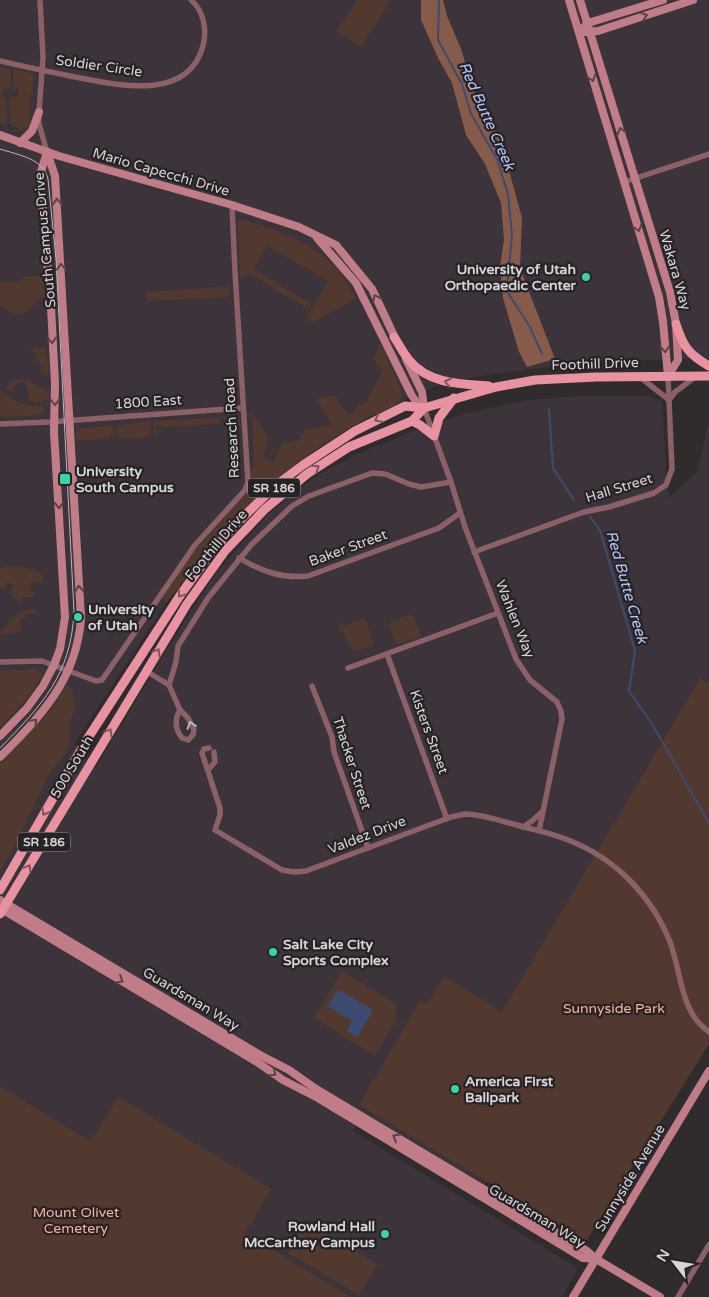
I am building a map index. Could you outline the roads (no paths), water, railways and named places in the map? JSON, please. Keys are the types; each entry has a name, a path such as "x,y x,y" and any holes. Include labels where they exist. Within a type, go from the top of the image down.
{"main road":[{"path":"676,324 684,346 689,353 709,366"},
{"path":"394,337 410,361 423,372 436,379 458,384 496,387"},
{"name":"Foothill Drive","path":"163,621 223,539 275,486 317,454 362,427 405,406 424,408 496,387 535,380 709,376"},
{"path":"412,421 434,436 439,418 454,398"},
{"name":"Foothill Drive","path":"168,634 207,574 225,551 286,490 349,447 412,421 424,408"},
{"name":"500 South","path":"0,890 62,781 163,621"},
{"name":"500 South","path":"2,907 168,634"},
{"path":"139,658 146,671"}],"street":[{"path":"40,0 43,57 39,124 47,152"},
{"name":"Soldier Circle","path":"0,61 42,71 126,86 147,86 167,82 185,74 198,58 205,36 202,16 191,0"},
{"name":"Wakara Way","path":"569,0 659,297 668,376"},
{"name":"Wakara Way","path":"580,0 670,292 676,324 678,360 668,376"},
{"path":"579,32 588,23 663,0"},
{"path":"579,32 590,32 693,0"},
{"path":"20,143 32,131 39,112"},
{"name":"Mario Capecchi Drive","path":"0,135 47,152 232,205 299,227 336,246 372,289 422,392 425,400 424,408 410,394 356,282 314,235"},
{"name":"South Campus Drive","path":"0,757 39,716 57,692 77,644 81,618 55,176 47,152"},
{"name":"South Campus Drive","path":"0,736 35,697 54,665 60,649 66,617 55,421 51,307 40,175 47,152"},
{"path":"624,182 709,154"},
{"name":"Research Road","path":"65,670 96,681 102,680 194,545 245,490 248,482 242,408 232,205"},
{"path":"640,377 669,400 675,392 698,375"},
{"name":"Hall Street","path":"474,552 584,512 609,507 648,495 662,488 668,480 672,469 668,376"},
{"name":"1800 East","path":"0,424 242,408"},
{"name":"Wahlen Way","path":"424,408 474,552 516,659 535,685 556,702 561,711 562,719 539,831"},
{"path":"169,685 181,640 208,598 239,558 266,529 299,501 372,473 385,474 421,487 451,482"},
{"name":"Baker Street","path":"239,558 261,570 279,576 308,576 440,528 460,513"},
{"path":"348,668 498,613"},
{"name":"Kisters Street","path":"387,654 447,819"},
{"path":"0,662 37,660 65,670"},
{"path":"146,671 169,685 180,710 188,718 194,730 192,737 188,740 182,738 177,730 176,718 180,710"},
{"name":"Thacker Street","path":"312,686 332,737 334,752 368,848"},
{"name":"Valdez Drive","path":"208,770 215,762 212,750 204,749 202,753 220,808 220,815 215,830 277,868 294,872 306,871 447,819 468,814 567,839 596,853 632,882 656,914 673,949 689,1007 695,1018 709,1032"},
{"path":"523,827 543,811"},
{"name":"Guardsman Way","path":"2,907 283,1080 318,1098 583,1258 596,1259"},
{"name":"Guardsman Way","path":"2,907 289,1070 316,1089 587,1251 596,1259"},
{"name":"Sunnyside Avenue","path":"573,1297 709,1071"},
{"path":"678,1297 709,1245"},
{"path":"596,1259 660,1297"}],"water":[{"path":"338,989 373,1010 357,1037 347,1031 352,1021 328,1006"}],"waterway":[{"name":"Red Butte Creek","path":"439,0 438,40 462,84 471,114 497,159 508,194 512,235 507,291 530,327 542,354"},
{"name":"Red Butte Creek","path":"549,409 553,468 574,500"},
{"name":"Red Butte Creek","path":"590,517 600,530 635,651 629,691 652,724 709,823"}],"tram line":[{"path":"0,149 29,158 41,166 48,179 56,259 74,612 72,634 67,654 52,688 29,717 0,748"}],"place":[{"name":"University of Utah Orthopaedic Center","path":"586,277"},
{"name":"University South Campus","path":"65,479"},
{"name":"University of Utah","path":"78,617"},
{"name":"Salt Lake City Sports Complex","path":"273,952"},
{"name":"America First Ballpark","path":"455,1089"},
{"name":"Rowland Hall McCarthey Campus","path":"385,1234"}],"park label":[{"name":"Sunnyside Park","path":"614,1008"},
{"name":"Mount Olivet Cemetery","path":"76,1220"}]}
